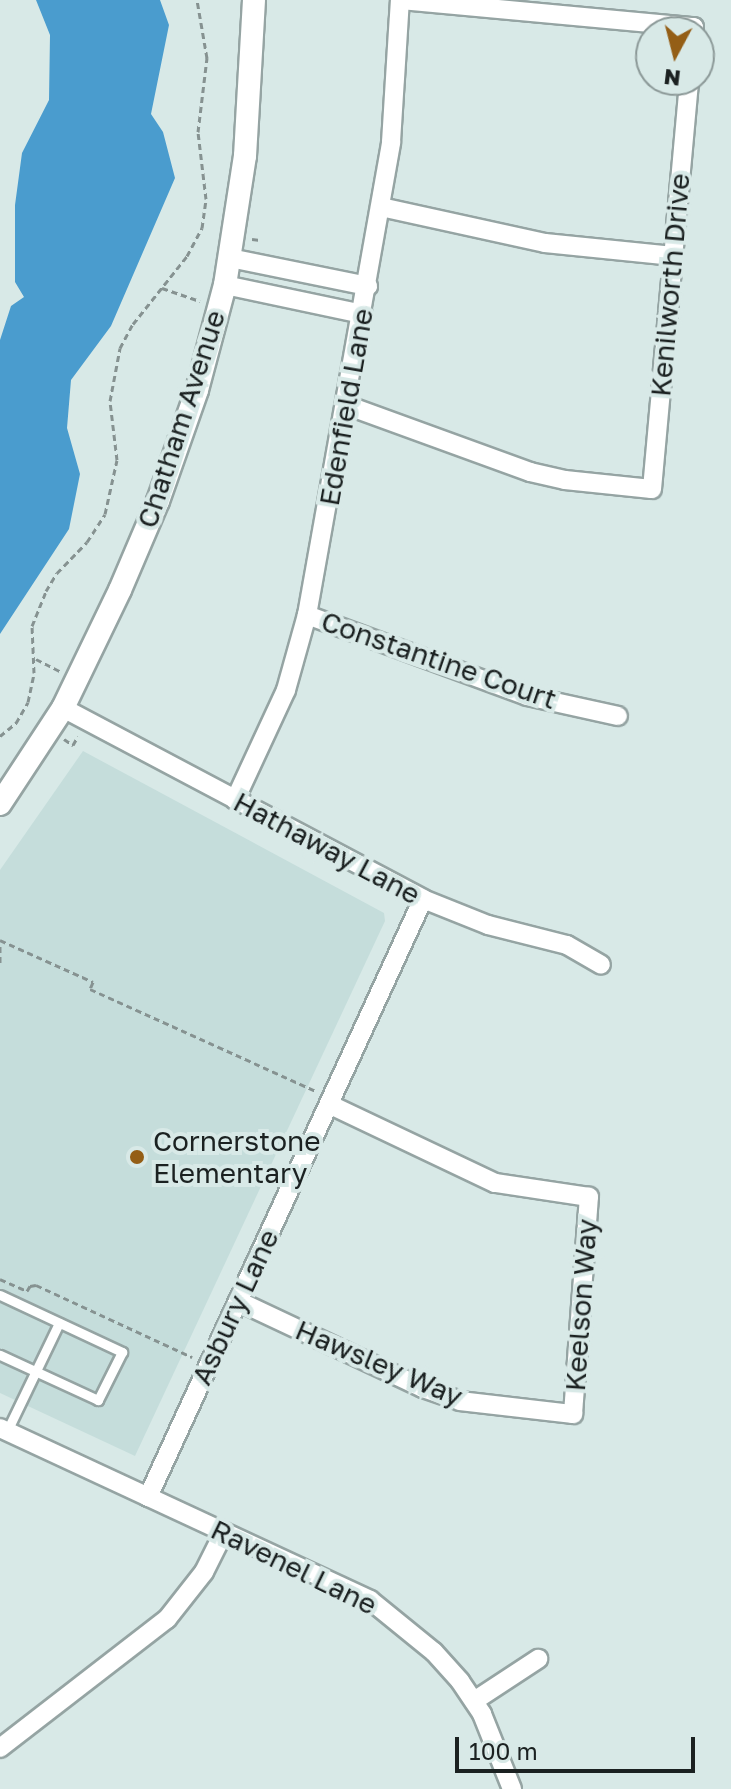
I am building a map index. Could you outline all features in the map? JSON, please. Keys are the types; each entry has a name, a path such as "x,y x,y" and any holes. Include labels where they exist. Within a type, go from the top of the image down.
{"street":[{"name":"Chatham Avenue","path":"0,804 63,708 120,590 158,501 197,390 225,285 245,156 254,0"},
{"path":"400,0 635,23"},
{"name":"Edenfield Lane","path":"235,800 286,690 307,615 368,286 391,142 400,0"},
{"name":"Kenilworth Drive","path":"346,405 530,472 565,480 652,489 688,96"},
{"path":"381,207 545,243 673,256"},
{"path":"230,258 368,286"},
{"path":"225,285 363,314"},
{"name":"Constantine Court","path":"307,615 527,696 618,716"},
{"name":"Hathaway Lane","path":"63,708 423,899 488,925 567,945 601,965"},
{"name":"Asbury Lane","path":"148,1497 238,1301 322,1098 423,899"},
{"name":"Keelson Way","path":"322,1098 495,1183 589,1197 573,1414"},
{"name":"Hawsley Way","path":"238,1301 423,1388 460,1401 573,1414"},
{"name":"Ravenel Lane","path":"4,1429 370,1600 434,1652 474,1701 500,1753 512,1789"},
{"path":"0,1748 167,1619 204,1572 224,1532"},
{"path":"474,1701 538,1659"}],"lane":[{"path":"0,1295 122,1352 98,1400 0,1355"},
{"path":"4,1429 59,1323"}],"path":[{"path":"0,736 16,723 28,702 34,673 32,626 46,591 57,573 97,528 110,497 117,460 111,382 120,348 133,324 187,256 202,228 206,199 198,132 207,58 197,0"},
{"path":"0,966 0,943 93,982 90,989 322,1098"},
{"path":"0,1279 27,1291 30,1286 36,1285 192,1357"}],"shaded area":[{"name":"Cornerstone Elementary","path":"83,751 384,913 385,921 135,1456 0,1393 0,870"}],"water":[{"path":"36,0 160,0 169,25 151,114 163,132 175,178 111,326 71,380 67,428 80,474 69,529 0,634 0,340 11,306 24,297 15,282 15,205 22,153 49,100 50,35"}],"place":[{"name":"Cornerstone Elementary","path":"137,1157"}]}
